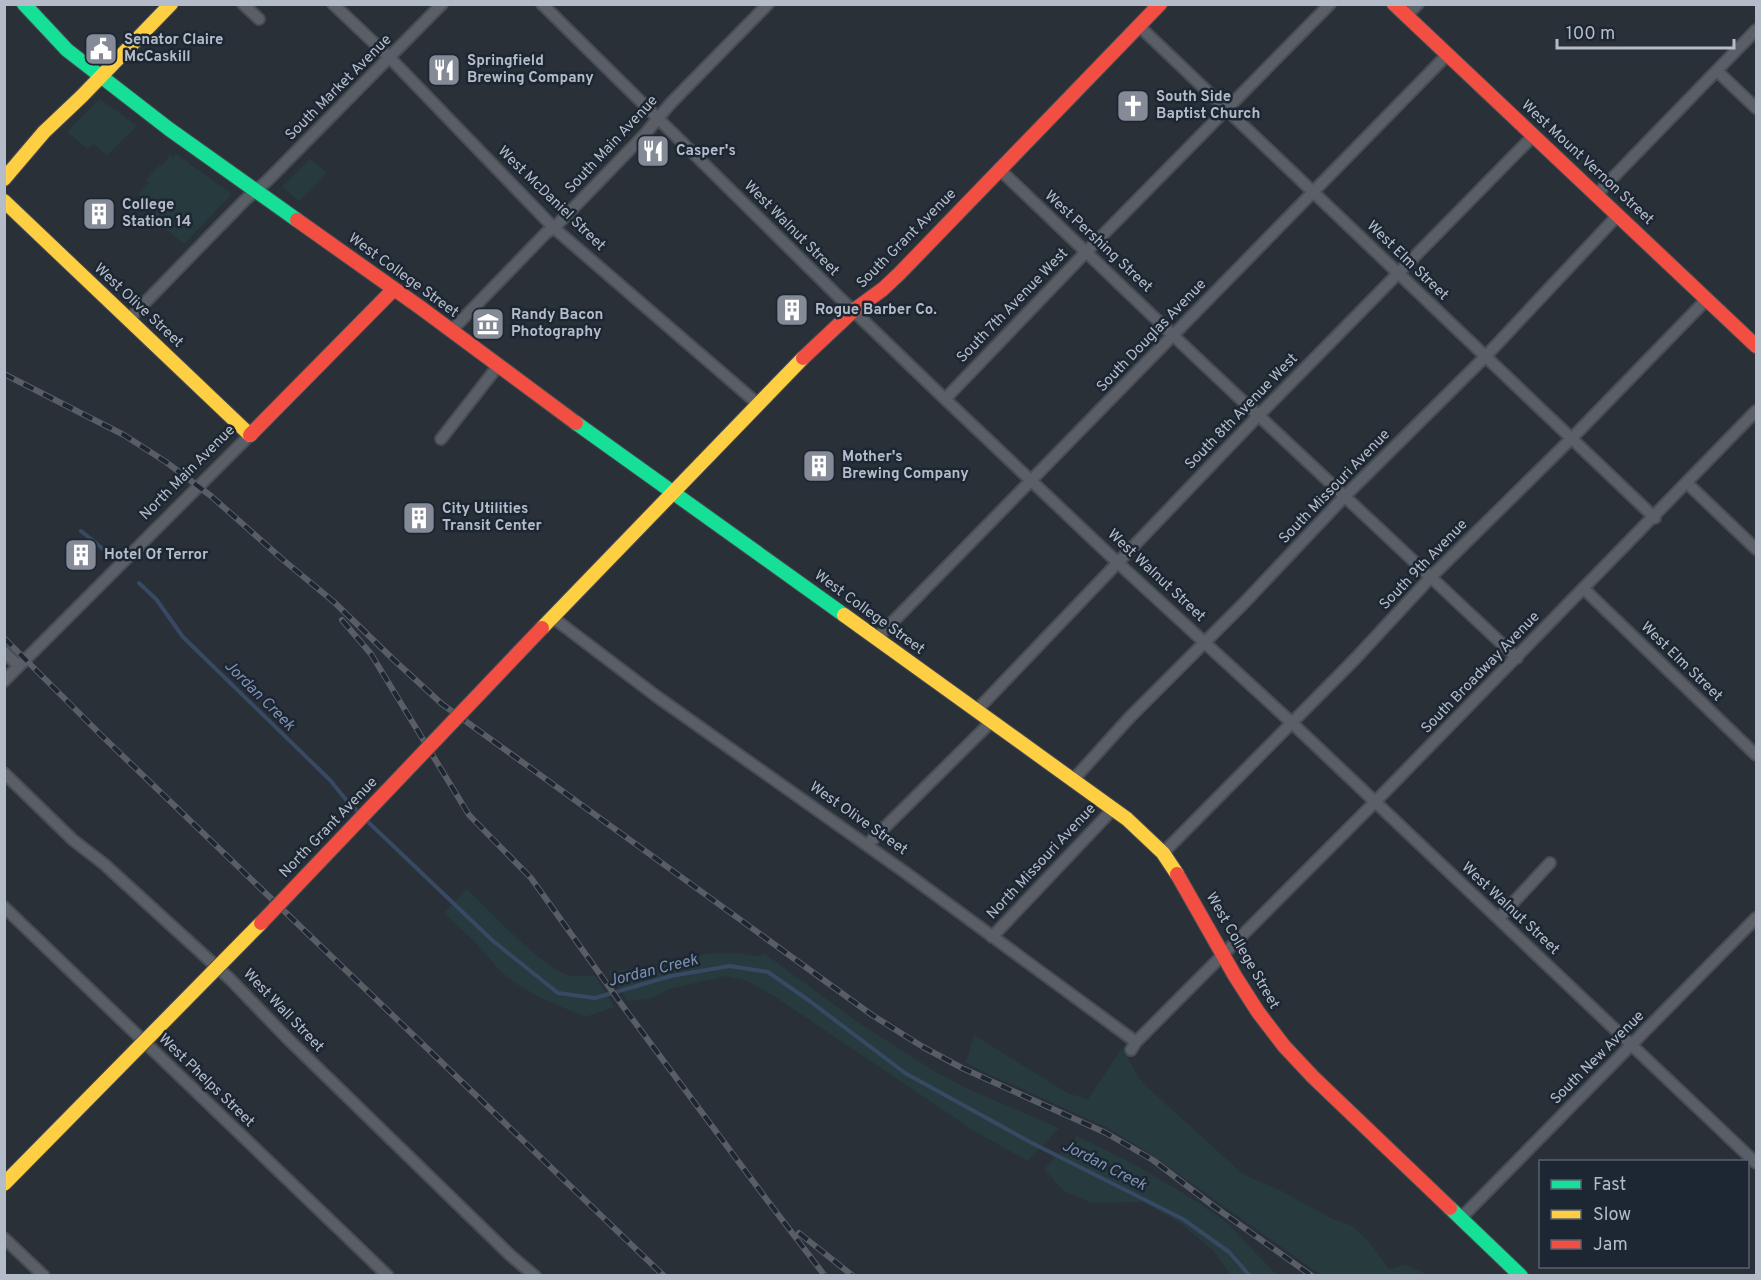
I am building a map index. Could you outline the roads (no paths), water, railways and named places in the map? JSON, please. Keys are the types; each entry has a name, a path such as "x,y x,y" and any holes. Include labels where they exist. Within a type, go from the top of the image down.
{"main road":[{"name":"West College Street","path":"24,4 60,44 169,129 1114,808 1163,853 1258,1012 1298,1062 1521,1275"},
{"path":"4,179 44,132 171,4"},
{"name":"South Grant Avenue","path":"672,491 814,346 900,273 1160,4"},
{"name":"West Mount Vernon Street","path":"1394,4 1756,346"},
{"name":"West Olive Street","path":"4,201 250,435"},
{"name":"North Main Avenue","path":"250,435 394,289"},
{"name":"North Grant Avenue","path":"4,1184 219,968 672,491"}],"street":[{"path":"243,4 259,19"},
{"name":"West McDaniel Street","path":"333,4 390,58 554,228 758,404"},
{"name":"South Market Avenue","path":"129,319 442,4"},
{"name":"West Walnut Street","path":"542,4 945,399 1499,918 1756,1163"},
{"name":"South Main Avenue","path":"451,331 546,233 554,228 768,4"},
{"name":"South 7th Avenue West","path":"945,399 1330,4"},
{"path":"1406,16 1418,4"},
{"name":"West Elm Street","path":"1139,26 1654,518"},
{"path":"1596,195 1756,30"},
{"name":"South Douglas Avenue","path":"878,638 1447,55"},
{"path":"1717,71 1756,108"},
{"name":"South 8th Avenue West","path":"976,711 1258,416 1533,136"},
{"name":"West Pershing Street","path":"999,169 1258,416 1517,658"},
{"name":"South Missouri Avenue","path":"1073,780 1130,717 1272,574 1345,496 1485,357 1618,215"},
{"name":"South 9th Avenue","path":"1163,853 1355,659 1431,577 1572,438 1707,299"},
{"path":"441,439 498,366"},
{"name":"South Broadway Avenue","path":"1134,1046 1688,484 1756,411"},
{"name":"North Main Avenue","path":"4,681 250,435"},
{"path":"1688,484 1756,549"},
{"name":"West Elm Street","path":"1584,589 1756,755"},
{"name":"West Olive Street","path":"547,622 867,845 1134,1046"},
{"path":"4,652 19,666"},
{"path":"867,845 992,721"},
{"name":"West Wall Street","path":"4,773 73,840 104,864 230,979 288,1040 510,1255 535,1275"},
{"name":"North Missouri Avenue","path":"992,937 1114,808"},
{"path":"1499,918 1551,863"},
{"name":"West Phelps Street","path":"4,907 388,1275"},
{"name":"South New Avenue","path":"1461,1218 1756,918"},
{"path":"4,1238 44,1275"}],"waterway":[{"name":"Jordan Creek","path":"81,531 108,553"},
{"name":"Jordan Creek","path":"139,583 156,599 183,637 330,780 360,814"},
{"name":"Jordan Creek","path":"365,819 493,941 558,993 595,998 671,976 730,966 768,972 905,1073 1030,1142 1183,1219 1229,1252 1250,1276"}],"railway":[{"path":"4,374 124,435 166,462 211,496 281,558"},
{"path":"276,554 334,602 442,704 872,1015 962,1068 1106,1133 1153,1160 1312,1276"},
{"path":"342,620 371,654 469,815 531,878 622,1005 825,1276"},
{"path":"4,638 101,735 664,1276"},
{"path":"799,1233 853,1276"}],"place":[{"name":"Senator Claire McCaskill","path":"101,49"},
{"name":"Springfield Brewing Company","path":"444,70"},
{"name":"South Side Baptist Church","path":"1133,106"},
{"name":"Casper's","path":"653,151"},
{"name":"College Station 14","path":"99,214"},
{"name":"Rogue Barber Co.","path":"792,310"},
{"name":"Randy Bacon Photography","path":"488,324"},
{"name":"Mother's Brewing Company","path":"819,466"},
{"name":"City Utilities Transit Center","path":"419,518"},
{"name":"Hotel Of Terror","path":"81,555"}]}
